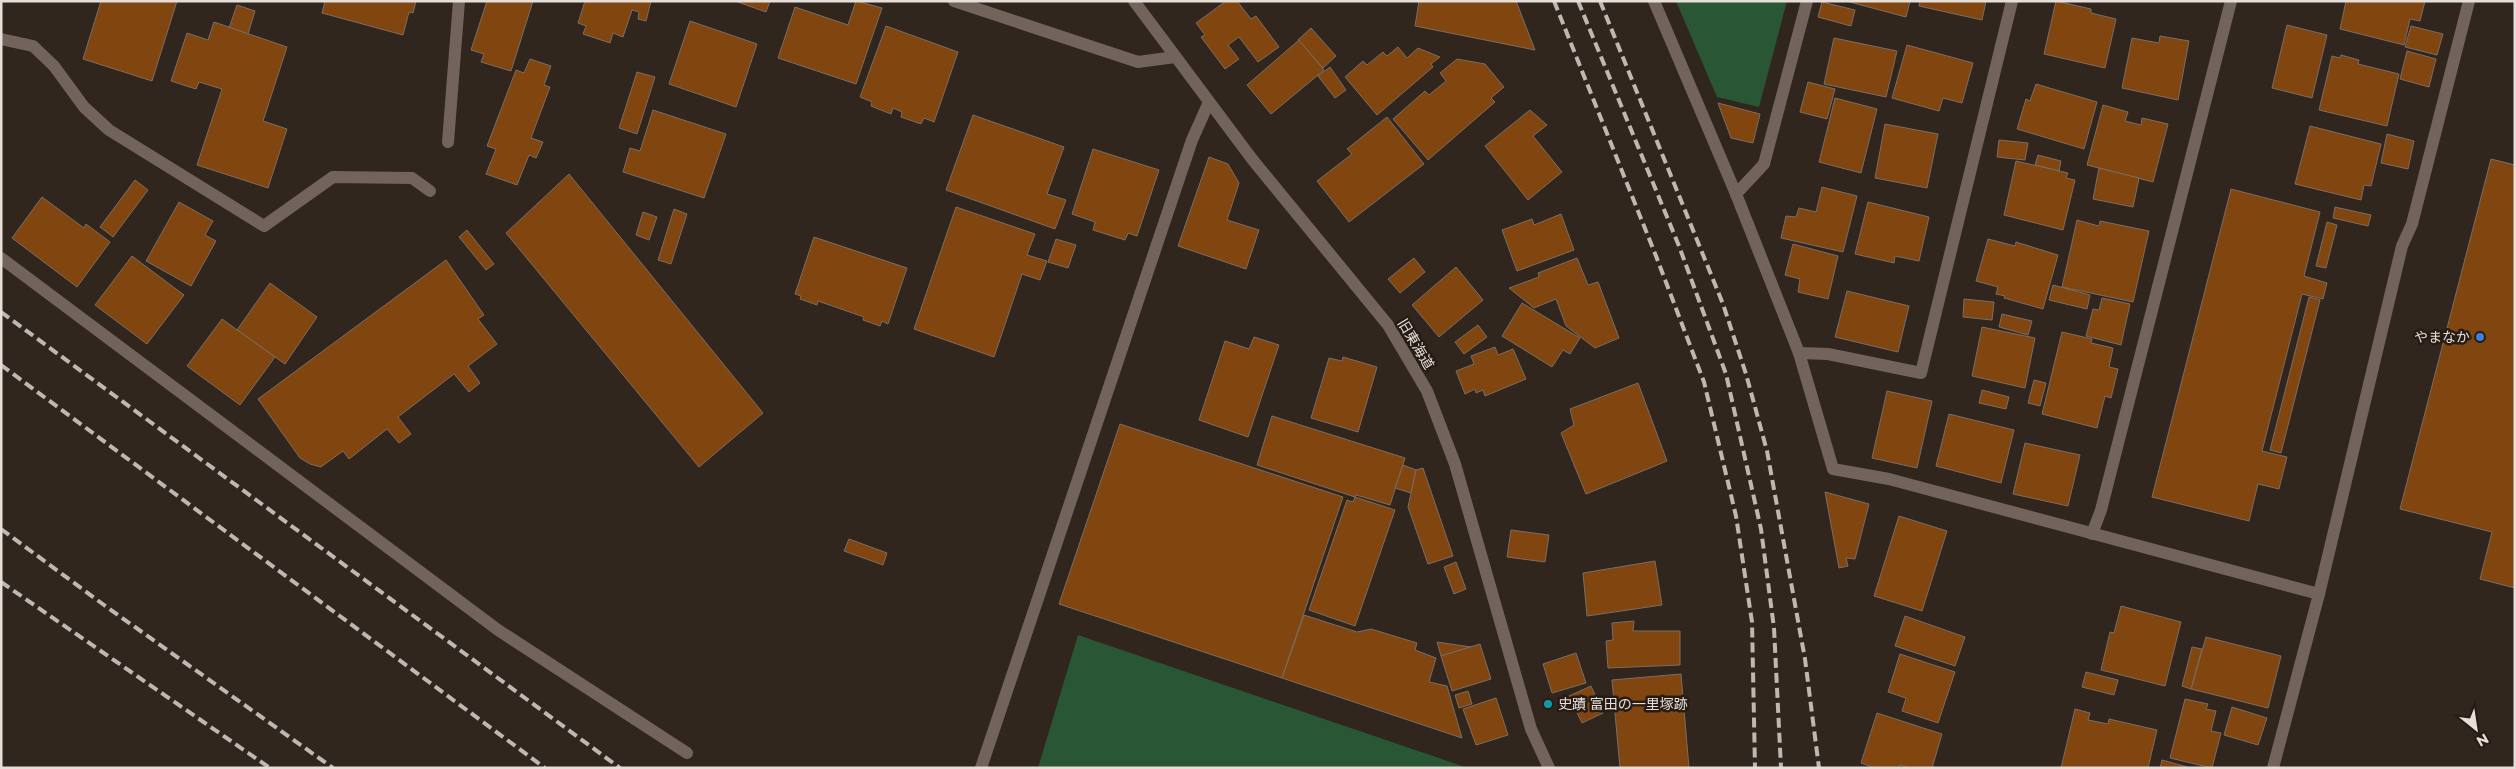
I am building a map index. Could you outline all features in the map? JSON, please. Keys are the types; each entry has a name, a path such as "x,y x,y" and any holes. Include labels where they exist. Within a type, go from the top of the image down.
{"street":[{"path":"448,142 459,1"},
{"path":"954,1 1138,62 1176,57"},
{"name":"旧東海道","path":"1134,1 1252,159 1388,325 1427,391 1455,464 1532,729 1549,768"},
{"path":"1654,1 1736,194 1799,353 1833,470 1889,479 2319,594"},
{"path":"1736,194 1764,164 1807,1"},
{"path":"1799,353 1828,354 1921,373 2012,1"},
{"path":"2092,534 2104,500 2231,1"},
{"path":"2273,768 2319,594 2402,246 2412,224 2469,1"},
{"path":"1,39 33,46 54,66 84,107 109,130 264,226 332,177 412,178 430,191"},
{"path":"981,768 1192,140 1209,102"},
{"path":"1,258 498,630 687,753"}],"green space":[{"path":"1676,1 1787,1 1759,107 1717,97"},
{"path":"1078,635 1468,768 1038,768"}],"building":[{"path":"101,1 177,1 152,81 83,59"},
{"path":"325,1 416,1 413,13 409,12 403,35 322,13"},
{"path":"487,1 533,1 511,71 481,62 484,54 471,50"},
{"path":"585,1 651,1 646,21 638,19 639,12 632,10 623,37 613,33 610,43 583,34 586,26 578,23"},
{"path":"735,1 770,1 766,12"},
{"path":"856,1 882,8 856,84 778,58 795,7 848,25"},
{"path":"1226,1 1237,1 1251,19 1256,16 1279,47 1258,62 1239,37 1228,45 1239,59 1225,69 1201,37 1205,35 1196,23"},
{"path":"1419,1 1516,1 1535,50 1415,26"},
{"path":"1846,1 1910,1 1906,17"},
{"path":"1920,1 1986,1 1982,20 1919,6"},
{"path":"2056,1 2091,9 2091,13 2116,19 2105,68 2044,54"},
{"path":"2346,1 2425,1 2420,21 2410,19 2404,45 2340,29"},
{"path":"1822,2 1855,10 1851,26 1818,17"},
{"path":"237,5 255,11 248,34 229,28"},
{"path":"690,21 757,44 736,107 669,84"},
{"path":"214,22 287,47 263,121 287,129 268,188 197,165 222,89 199,82 196,89 171,81 187,33 208,40"},
{"path":"2287,25 2327,35 2312,98 2272,88"},
{"path":"886,26 958,52 934,122 924,118 921,124 901,117 902,112 893,108 891,114 871,106 872,102 860,97"},
{"path":"2411,26 2443,34 2437,55 2405,47"},
{"path":"1311,28 1336,56 1323,68 1298,40"},
{"path":"2160,36 2189,41 2178,100 2122,88 2132,38 2159,43"},
{"path":"1834,38 1897,51 1886,97 1824,84"},
{"path":"1299,40 1324,70 1271,114 1247,85"},
{"path":"1907,45 1973,63 1962,103 1943,98 1939,111 1892,98"},
{"path":"1398,47 1407,58 1418,48 1440,57 1431,64 1433,67 1377,115 1345,77 1363,61 1367,65 1383,52 1387,56"},
{"path":"2407,51 2436,59 2429,87 2400,79"},
{"path":"2341,55 2359,60 2358,64 2399,74 2387,126 2319,110 2332,56 2340,58"},
{"path":"530,59 551,66 544,85 550,87 531,138 543,142 536,158 529,155 517,185 486,174 496,149 487,146 516,70 524,73"},
{"path":"1457,59 1485,64 1504,87 1491,98 1495,102 1428,160 1393,119 1425,91 1429,95 1446,81 1440,73"},
{"path":"1330,67 1346,90 1335,98 1318,76"},
{"path":"637,72 655,77 637,134 619,128"},
{"path":"1808,82 1835,89 1827,119 1800,112"},
{"path":"2036,84 2097,102 2084,149 2017,129 2026,99 2030,101"},
{"path":"1835,98 1877,109 1861,173 1819,162"},
{"path":"1718,103 1760,114 1753,143 1731,138"},
{"path":"2103,105 2128,112 2125,121 2141,125 2142,118 2168,124 2153,182 2087,165"},
{"path":"653,110 726,134 704,198 623,172 630,148 640,151"},
{"path":"1530,110 1547,125 1533,136 1562,172 1528,200 1485,146"},
{"path":"973,115 1064,147 1047,194 1066,200 1055,229 946,190"},
{"path":"1387,117 1424,164 1349,222 1317,181 1352,154 1347,149"},
{"path":"1885,124 1938,134 1927,188 1875,178"},
{"path":"2310,126 2381,144 2371,186 2364,185 2361,200 2295,184"},
{"path":"2387,134 2414,141 2408,169 2381,163"},
{"path":"1999,140 2028,143 2025,160 1997,157"},
{"path":"1093,149 1159,170 1137,236 1128,233 1125,240 1093,230 1095,222 1072,214"},
{"path":"2038,155 2061,161 2059,171 2035,165"},
{"path":"1209,157 1228,164 1239,183 1227,220 1259,230 1246,269 1178,246"},
{"name":"やまなか","path":"2491,159 2515,165 2515,588 2480,579 2492,532 2400,509"},
{"path":"2016,161 2068,173 2066,178 2075,180 2063,230 2004,215"},
{"path":"2099,168 2139,178 2133,207 2093,199"},
{"path":"569,174 763,413 699,467 506,233"},
{"path":"135,180 148,190 113,237 100,227"},
{"path":"1822,187 1857,196 1843,252 1781,238 1786,216 1796,217 1799,208 1816,212"},
{"path":"2231,189 2320,212 2304,276 2327,283 2323,299 2302,294 2262,451 2287,457 2279,489 2258,484 2249,521 2152,497"},
{"path":"42,197 84,228 86,224 110,242 77,287 12,238"},
{"path":"179,202 213,221 205,235 216,241 191,286 146,261"},
{"path":"1868,202 1929,217 1919,261 1895,256 1894,263 1855,254"},
{"path":"956,207 1035,234 1027,255 1047,261 1040,280 1022,274 994,357 914,329"},
{"path":"2335,207 2371,215 2368,226 2333,218"},
{"path":"674,209 687,214 671,264 658,260"},
{"path":"643,212 657,217 649,240 636,235"},
{"path":"1561,214 1574,250 1517,271 1502,230 1532,219 1534,225"},
{"path":"2077,220 2099,226 2100,221 2149,231 2133,302 2062,287"},
{"path":"2327,222 2337,225 2326,268 2316,266"},
{"path":"467,230 494,264 486,270 459,237"},
{"path":"814,237 907,268 888,324 882,321 880,326 863,320 864,317 818,301 817,305 800,299 801,296 795,294"},
{"path":"1056,239 1076,245 1068,268 1048,262"},
{"path":"1988,239 2015,246 2016,242 2058,255 2043,309 2004,298 2005,296 1996,294 1998,287 1976,281"},
{"path":"1793,244 1838,256 1828,299 1798,292 1800,279 1785,275"},
{"path":"132,256 184,295 147,344 95,305"},
{"path":"1414,258 1425,272 1400,293 1388,279"},
{"path":"1577,258 1588,285 1598,282 1619,338 1595,348 1566,326 1556,299 1534,308 1509,288 1539,277 1538,273"},
{"path":"446,260 484,315 478,319 497,344 468,366 480,383 469,392 454,374 398,417 411,434 399,443 387,429 349,459 343,451 321,467 310,464 300,458 258,399"},
{"path":"1456,267 1483,300 1439,337 1412,305"},
{"path":"270,283 317,317 285,364 237,330"},
{"path":"2053,285 2090,295 2087,309 2049,300"},
{"path":"1847,291 1909,306 1898,352 1835,337"},
{"path":"2309,297 2320,300 2281,453 2270,450"},
{"path":"2102,298 2130,304 2121,345 2086,336 2093,309 2099,310"},
{"path":"1964,299 1994,302 1992,320 1963,317"},
{"path":"1522,303 1580,338 1570,354 1563,350 1552,367 1502,336"},
{"path":"2002,314 2032,321 2028,335 1999,327"},
{"path":"222,319 275,357 240,405 187,366"},
{"path":"1478,325 1487,337 1464,354 1455,342"},
{"path":"1982,327 2035,338 2025,388 1972,376"},
{"path":"2062,332 2092,339 2091,343 2113,348 2109,367 2118,369 2111,398 2105,396 2097,428 2042,414"},
{"path":"1254,337 1279,345 1248,437 1199,420 1225,341 1249,349"},
{"path":"1495,347 1498,355 1513,349 1526,379 1485,396 1483,390 1476,393 1475,389 1465,394 1456,371 1474,364 1471,356"},
{"path":"1343,357 1377,367 1358,432 1311,418 1329,358 1342,361"},
{"path":"2034,380 2046,383 2040,406 2028,403"},
{"path":"1638,383 1667,461 1586,494 1561,433 1574,425 1570,409"},
{"path":"1982,390 2009,397 2006,409 1979,403"},
{"path":"1887,391 1932,401 1917,468 1872,458"},
{"path":"1949,414 2014,430 2001,483 1936,466"},
{"path":"1272,416 1405,458 1390,505 1356,495 1355,497 1257,465"},
{"path":"1120,424 1343,497 1282,678 1059,604"},
{"path":"2025,443 2080,455 2068,506 2013,494"},
{"path":"1403,465 1416,470 1411,493 1395,488"},
{"path":"1423,468 1453,556 1428,564 1408,507 1416,470"},
{"path":"1825,492 1869,504 1855,559 1846,558 1848,566 1839,568"},
{"path":"1355,497 1395,510 1355,626 1309,610 1347,500 1353,502"},
{"path":"1899,516 1947,531 1922,611 1874,596"},
{"path":"1511,530 1549,535 1545,562 1507,557"},
{"path":"849,539 887,553 883,565 844,551"},
{"path":"1655,561 1662,605 1587,616 1583,573"},
{"path":"1456,562 1466,589 1454,594 1444,567"},
{"path":"2121,606 2181,622 2165,686 2101,670 2110,632 2114,633"},
{"path":"1304,615 1357,632 1371,629 1417,643 1415,650 1436,658 1429,682 1447,686 1462,738 1282,678"},
{"path":"1905,616 1965,637 1955,666 1895,646"},
{"path":"1634,621 1633,631 1680,631 1680,665 1608,668 1606,641 1613,640 1612,623"},
{"path":"2206,637 2281,656 2268,708 2191,689"},
{"path":"1437,642 1471,647 1441,656"},
{"path":"1480,644 1491,679 1452,691 1441,656"},
{"path":"2192,647 2202,649 2191,689 2182,686"},
{"path":"1576,653 1586,683 1552,693 1543,664"},
{"path":"1900,654 1955,672 1938,723 1902,711 1906,698 1888,692"},
{"path":"2086,672 2118,680 2114,695 2082,687"},
{"path":"1681,674 1689,768 1620,768 1612,680"},
{"path":"1591,686 1603,713 1582,723 1569,696"},
{"path":"1468,691 1472,704 1459,708 1455,695"},
{"path":"1496,698 1508,735 1476,745 1463,709"},
{"path":"2185,699 2208,704 2206,709 2216,711 2211,731 2221,733 2212,768 2170,758"},
{"path":"2232,707 2267,718 2258,745 2224,735"},
{"path":"2075,709 2090,713 2088,720 2108,724 2109,719 2157,730 2148,768 2061,768"},
{"path":"1877,713 1942,734 1932,768 1909,768 1900,765 1899,768 1876,768 1861,763"},
{"path":"2162,760 2191,768 2160,768"}],"railway":[{"path":"1554,1 1704,382 1736,516 1752,622 1755,768"},
{"path":"1578,1 1679,246 1726,374 1761,529 1774,628 1781,768"},
{"path":"1600,1 1723,304 1746,374 1767,451 1805,659 1819,768"},
{"path":"1,312 620,768"},
{"path":"1,365 545,768"},
{"path":"1,529 104,605 333,768"},
{"path":"1,582 270,768"}],"place":[{"name":"やまなか","path":"2480,337"},
{"name":"史蹟 富田の一里塚跡","path":"1548,704"}]}
